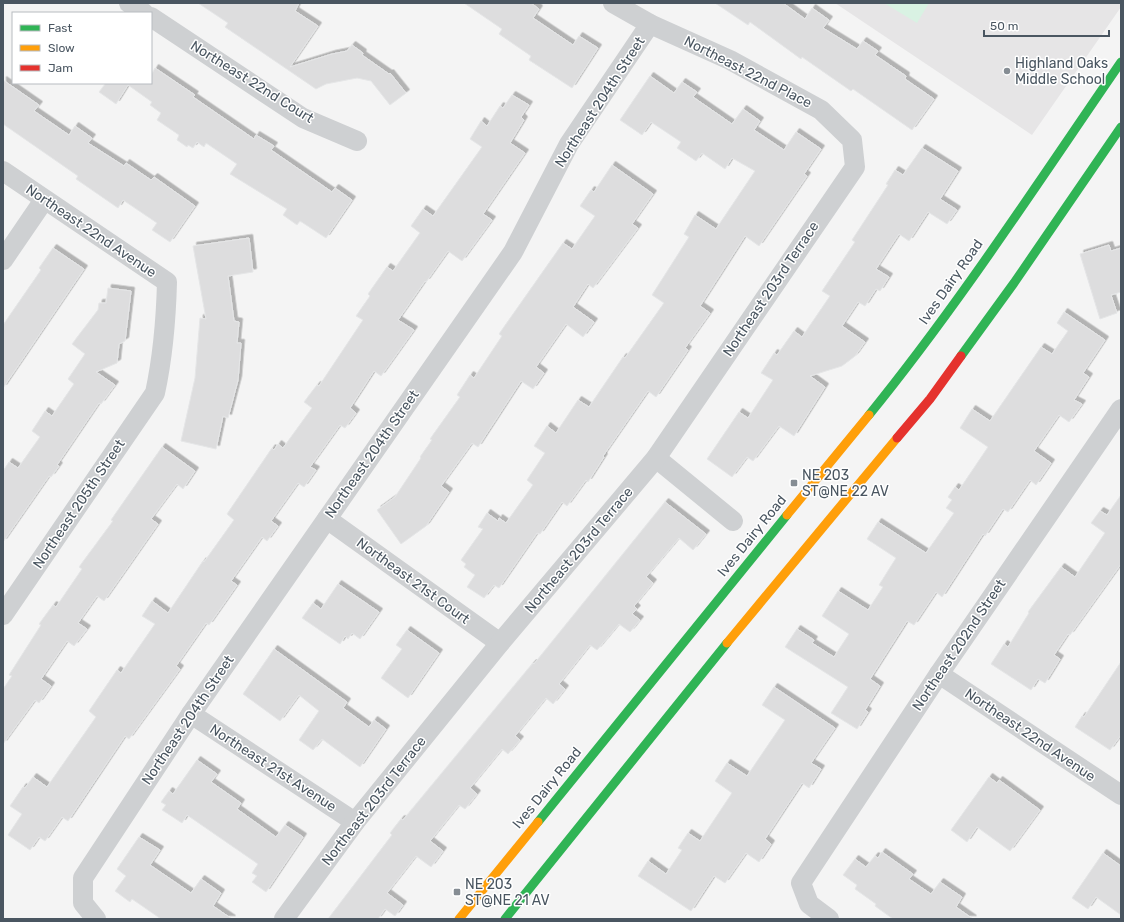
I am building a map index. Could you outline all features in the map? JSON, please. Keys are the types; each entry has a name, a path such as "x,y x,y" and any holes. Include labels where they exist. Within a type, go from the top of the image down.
{"main road":[{"name":"Ives Dairy Road","path":"458,919 900,377 984,260 1121,62"},
{"path":"505,919 788,568 930,399 1014,283 1121,127"}],"street":[{"path":"129,3 142,12"},
{"name":"Northeast 22nd Place","path":"613,3 650,24 730,60 821,110 852,140 855,167"},
{"name":"Northeast 22nd Court","path":"152,18 303,118 357,141"},
{"name":"Northeast 204th Street","path":"96,919 83,903 83,878 191,714 514,252 569,144 650,24"},
{"name":"Northeast 203rd Terrace","path":"284,919 355,822 500,643 656,458 855,167"},
{"name":"Northeast 22nd Avenue","path":"3,171 167,282 162,361 155,393"},
{"path":"3,260 44,200"},
{"name":"Northeast 205th Street","path":"3,615 155,393"},
{"name":"Northeast 202nd Street","path":"829,919 809,904 801,883 939,674 1121,409"},
{"path":"656,458 733,521"},
{"name":"Northeast 21st Court","path":"327,519 500,643"},
{"name":"Northeast 22nd Avenue","path":"939,674 1121,795"},
{"name":"Northeast 21st Avenue","path":"191,714 355,822"}],"shaded area":[{"name":"Highland Oaks Middle School","path":"835,3 1121,3 1121,7 1032,135"}],"green space":[{"path":"884,3 929,3 917,23"}],"building":[{"path":"198,3 299,3 295,11 318,26 290,67 347,51 352,45 363,53 362,55 389,74 390,73 406,93 390,105 371,81 357,78 326,84 316,89 225,27 228,23"},
{"path":"464,3 531,3 539,9 533,18 573,45 579,36 598,48 572,88 529,60 531,56 499,34 502,29"},
{"path":"715,3 783,3 805,19 812,8 829,20 823,28 857,49 863,41 878,51 875,55 906,76 905,79 934,99 912,130 853,89 851,91 802,57 801,59 750,22 748,25"},
{"path":"155,68 195,95 193,97 254,139 256,135 274,146 271,150 332,192 335,188 352,200 326,238 300,221 297,225 283,215 287,209 230,174 237,164 206,143 204,147 197,142 193,148 188,145 187,147 177,140 179,135 157,120 161,113 150,105 152,102 128,85 116,104 99,92 105,84 152,84 152,73"},
{"path":"650,76 674,93 682,82 697,92 693,97 732,124 743,109 760,121 754,130 784,150 796,132 821,149 804,174 807,176 759,246 745,236 700,306 710,313 685,348 688,350 656,397 648,391 603,456 604,457 588,482 586,480 567,506 562,502 540,534 537,533 499,588 494,585 484,598 467,587 475,575 464,567 466,564 461,560 483,529 478,527 487,513 498,521 499,518 506,523 533,485 527,480 545,453 534,446 547,426 556,433 578,400 589,407 623,357 625,358 664,303 652,295 689,237 684,234 695,215 716,229 755,171 732,158 725,169 702,153 696,161 677,148 681,142 651,122 642,135 620,120"},
{"path":"3,80 39,105 34,111 69,135 75,126 92,138 88,143 124,166 126,163 151,180 154,177 195,206 170,242 152,230 157,223 123,200 118,208 76,179 78,176 3,124"},
{"path":"512,95 529,105 521,117 524,120 510,143 525,153 483,214 492,220 462,261 448,251 426,282 425,281 398,320 414,330 381,376 374,371 350,408 356,413 345,428 340,425 310,467 316,470 304,487 298,483 271,521 278,526 267,541 262,537 231,581 237,585 209,625 206,623 176,666 180,669 129,739 125,736 68,821 62,817 45,841 39,837 30,850 8,835 22,814 10,806 23,787 25,788 33,777 47,787 96,717 89,711 117,670 121,673 155,624 142,616 152,601 168,613 203,561 204,562 234,520 227,514 272,448 274,450 278,444 283,448 312,408 304,402 317,385 319,386 363,320 356,316 370,296 368,294 387,267 393,271 420,233 411,226 423,209 433,216 482,147 470,139 481,121 487,126 500,106 503,108"},
{"path":"922,148 958,171 940,199 957,210 947,224 928,212 909,241 899,234 876,269 889,277 880,291 876,289 865,306 858,302 842,326 865,342 855,356 842,366 810,376 825,387 794,436 779,426 753,461 747,457 732,477 707,459 739,412 748,418 773,380 761,373 774,353 777,355 794,331 802,337 830,296 822,291 855,242 852,240 888,185 886,184 895,170 903,175"},
{"path":"612,165 653,194 632,224 638,228 593,288 588,284 573,307 594,322 583,337 566,324 536,367 544,373 533,389 521,381 478,447 472,443 441,486 449,492 426,526 401,544 377,510 395,497 432,440 430,439 460,397 457,395 470,375 474,378 502,336 499,334 563,243 572,249 595,216 580,206 591,190 594,192"},
{"path":"249,238 253,272 228,276 234,321 239,322 237,343 241,343 238,380 228,418 223,416 216,449 181,441 195,378 200,318 206,319 193,246"},
{"path":"1109,245 1111,251 1121,248 1121,292 1111,295 1117,313 1100,319 1080,254"},
{"path":"53,248 84,269 3,388 3,325 41,270 39,268"},
{"path":"108,288 131,291 125,341 119,344 117,363 96,372 115,385 101,404 99,403 57,465 59,466 51,477 49,476 3,542 3,471 9,462 18,468 40,437 32,431 45,411 52,416 74,384 68,379 85,354 72,344 98,310 99,303 106,303"},
{"path":"1064,312 1105,340 1083,373 1089,377 1074,400 1082,404 1069,422 1059,415 1034,451 1051,463 1036,485 1030,480 1008,512 1003,509 985,536 983,534 942,597 936,592 914,625 907,621 870,679 880,686 865,710 868,712 857,729 831,713 848,687 785,647 797,629 814,640 812,643 834,657 849,634 822,616 838,591 868,610 883,587 879,585 896,558 867,539 878,522 926,553 954,513 946,508 952,500 948,497 955,487 959,490 988,447 960,428 972,409 990,421 1041,347 1052,354 1068,331 1057,323"},
{"path":"162,447 195,471 183,489 177,484 151,519 158,524 104,601 97,596 78,623 87,629 74,646 67,641 41,679 51,686 39,703 35,700 3,744 3,689 12,676 9,675 41,625 39,624 53,605 56,607 82,569 79,567 113,521 111,520"},
{"path":"1121,495 1121,564 1054,655 1060,659 1045,683 1038,679 1031,690 991,664 1004,644 1008,647 1029,613 1028,612 1061,567 1075,577 1105,533 1091,523 1100,511 1107,515"},
{"path":"665,502 706,534 693,550 679,538 646,577 653,583 634,606 637,609 632,614 640,620 630,632 619,624 597,650 590,645 559,684 565,689 553,704 546,698 515,736 520,740 508,754 502,749 470,788 477,794 465,809 459,805 430,841 443,851 431,867 416,856 387,893 403,905 395,916 385,909 378,919 328,919 392,835 390,833 401,819 403,820 533,663 534,664"},
{"path":"338,584 379,612 360,639 352,633 348,639 345,636 340,644 302,618 313,603 321,609"},
{"path":"407,630 439,653 408,698 381,678 402,649 396,645"},
{"path":"274,649 347,702 343,708 369,727 374,720 386,729 360,767 322,739 313,750 299,740 319,711 299,695 280,721 243,694"},
{"path":"1121,662 1121,735 1110,750 1075,727 1082,716 1084,717"},
{"path":"774,687 835,728 811,763 821,769 809,788 802,783 765,839 771,844 759,862 746,853 725,883 714,876 691,911 638,876 648,861 666,874 682,850 678,848 688,833 700,841 732,793 715,781 727,763 747,776 785,720 762,705"},
{"path":"197,760 217,774 211,782 241,803 237,809 276,837 285,825 303,837 266,892 252,882 257,876 252,873 258,864 187,815 182,823 162,810 166,805 161,802 169,791 173,794"},
{"path":"989,777 997,783 999,780 1040,810 1010,851 977,827 967,842 951,830"},
{"path":"139,837 160,850 150,865 191,893 201,879 221,893 213,906 232,919 161,919 132,899 130,902 115,891 126,876 117,869"},
{"path":"882,852 913,874 909,879 931,894 940,882 962,897 956,907 973,919 893,919 875,906 876,904 855,889 857,885 843,875 855,859 866,867 875,856 878,858"},
{"path":"1103,853 1121,866 1121,915 1096,897 1088,909 1072,898"}],"traffic: fast":[{"path":"869,415 903,373 967,285 1121,62"},
{"path":"961,356 1014,283 1121,127"},
{"path":"538,822 787,515"},
{"path":"505,919 727,643"}],"traffic: slow":[{"path":"787,515 869,415"},
{"path":"727,643 897,438"},
{"path":"459,919 538,822"}],"traffic: jam":[{"path":"897,438 930,399 961,356"}],"place":[{"name":"Highland Oaks Middle School","path":"1007,71"},
{"name":"NE 203 ST@NE 22 AV","path":"794,483"},
{"name":"NE 203 ST@NE 21 AV","path":"457,892"}]}
